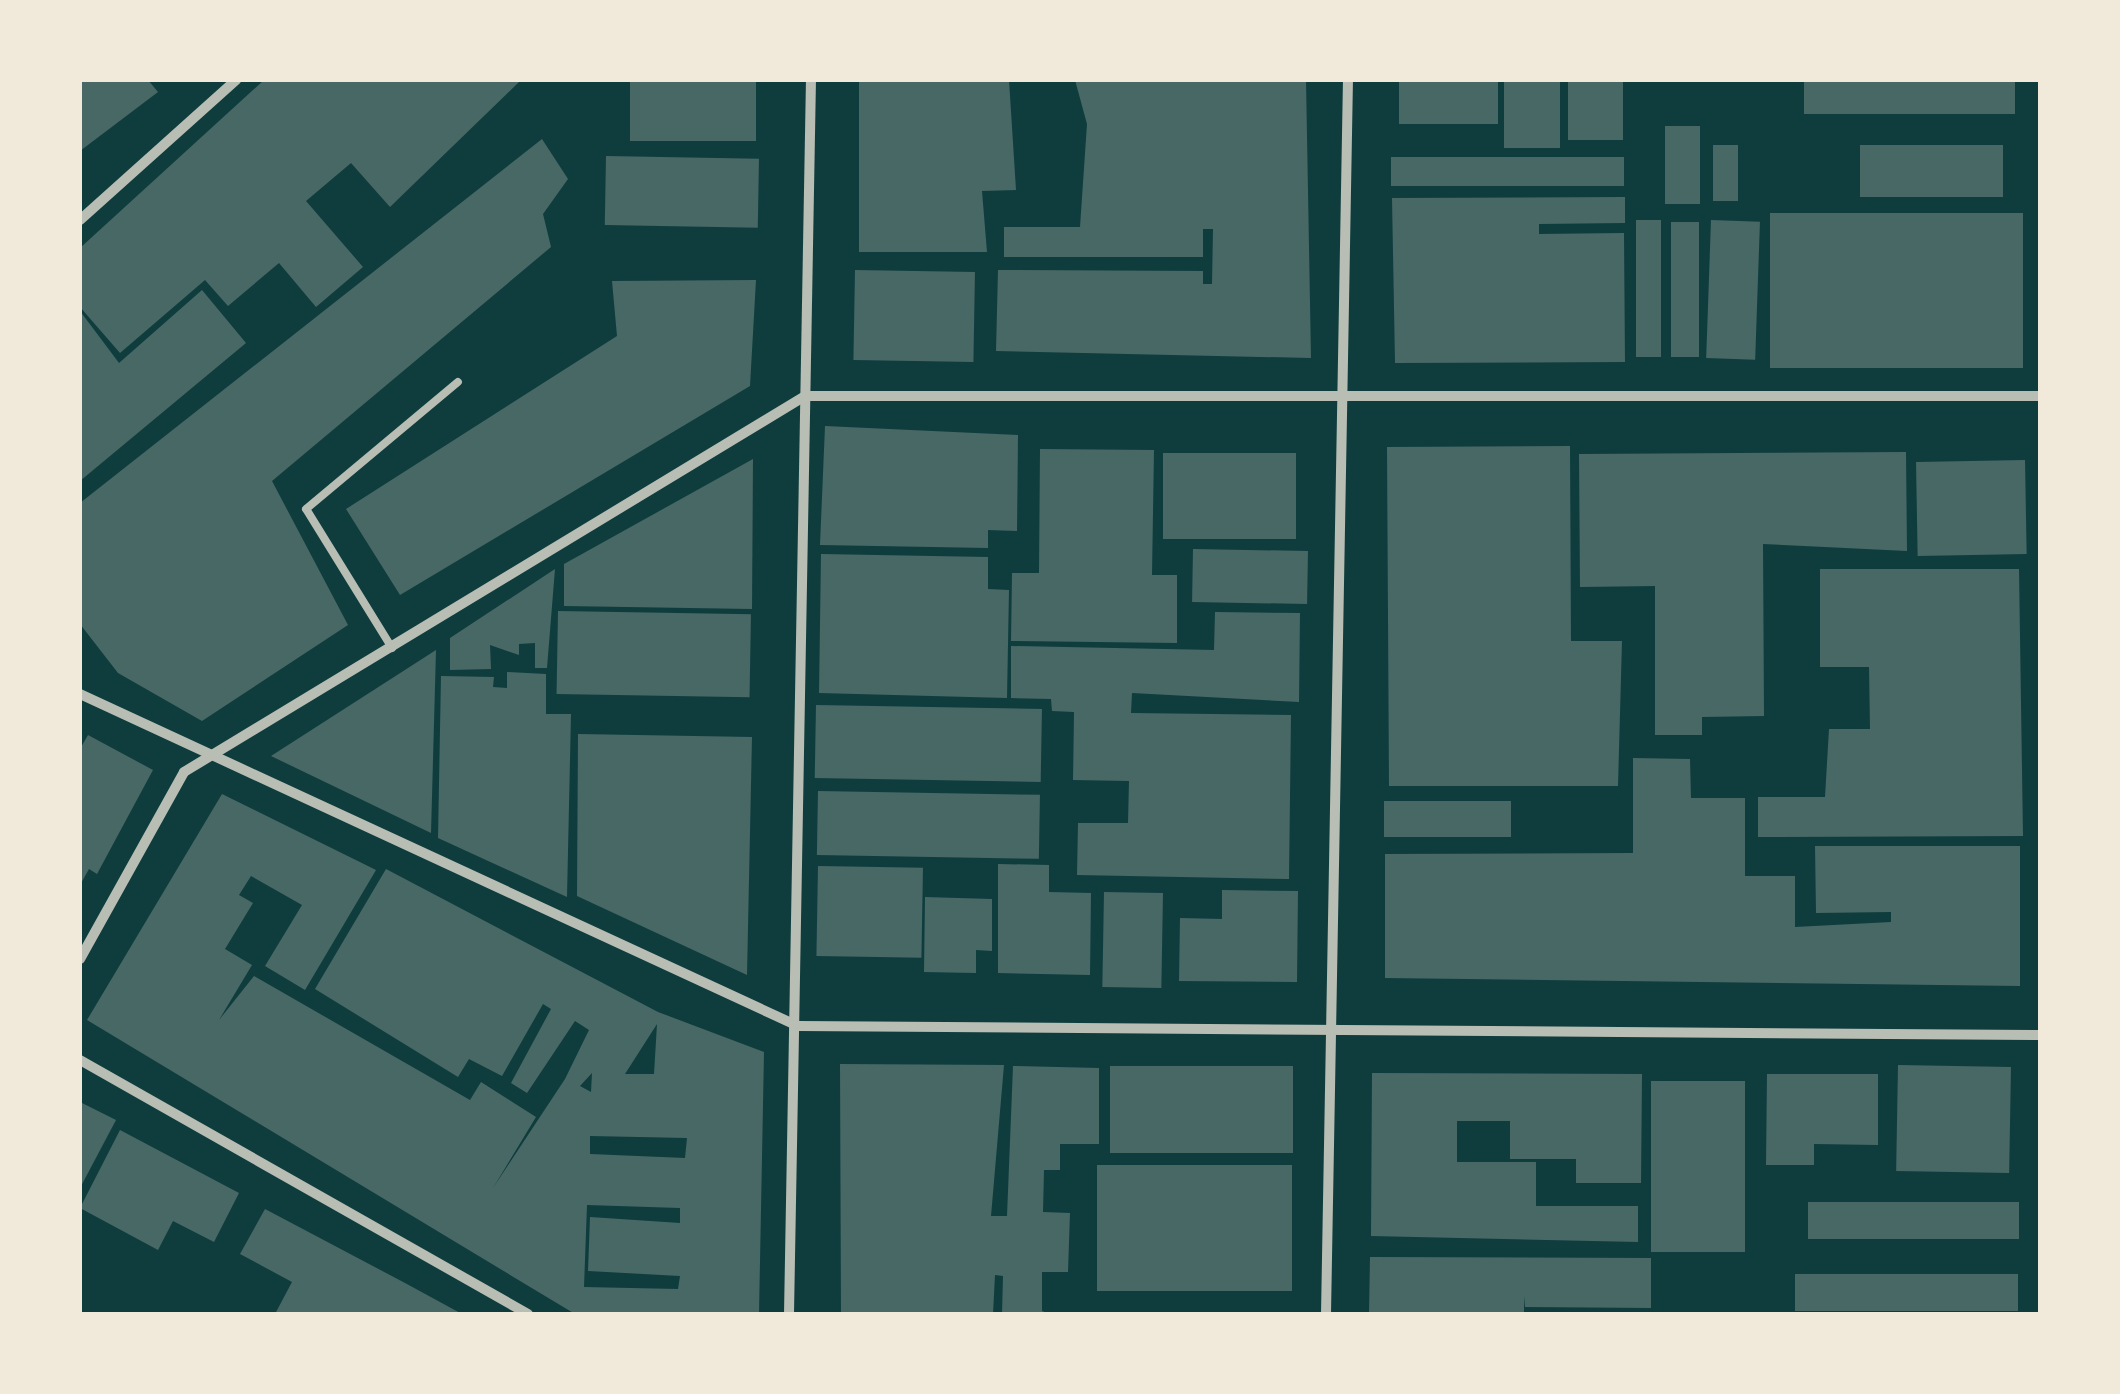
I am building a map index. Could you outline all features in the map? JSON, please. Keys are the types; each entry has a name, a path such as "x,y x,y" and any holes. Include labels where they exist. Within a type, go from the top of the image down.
{"street":[{"path":"80,220 236,80"},
{"path":"789,1314 798,1026 811,80"},
{"path":"1326,1314 1348,80"},
{"path":"80,959 178,779 804,396 2040,396"},
{"path":"80,694 209,760 798,1026 2040,1035"},
{"path":"80,1060 528,1314"}],"lane":[{"path":"392,648 306,509 458,382"}],"building":[{"path":"80,80 148,80 158,92 80,151"},
{"path":"264,80 519,82 390,207 351,163 306,201 363,267 316,307 279,263 228,306 205,280 120,353 80,307 80,248"},
{"path":"630,80 756,80 756,141 630,141"},
{"path":"859,80 1009,80 1016,190 982,191 987,252 859,252"},
{"path":"1075,80 1306,80 1311,358 996,351 998,270 1203,271 1203,284 1212,284 1213,229 1203,229 1203,257 1004,257 1004,227 1080,227 1087,124"},
{"path":"1399,80 1498,80 1498,124 1399,124"},
{"path":"1504,80 1560,80 1560,148 1504,148"},
{"path":"1568,80 1623,80 1623,140 1568,140"},
{"path":"1804,80 2015,80 2015,114 1804,114"},
{"path":"1665,126 1700,126 1700,204 1665,204"},
{"path":"542,139 568,179 543,214 551,247 272,481 348,625 202,721 118,673 80,624 80,503"},
{"path":"1713,145 1738,145 1738,201 1713,201"},
{"path":"1860,145 2003,145 2003,197 1860,197"},
{"path":"606,156 759,159 758,228 605,225"},
{"path":"1391,157 1624,157 1624,186 1391,186"},
{"path":"1625,197 1625,223 1539,224 1539,234 1624,233 1625,362 1395,363 1392,198"},
{"path":"1770,213 2023,213 2023,368 1770,368"},
{"path":"1636,220 1661,220 1661,357 1636,357"},
{"path":"1711,220 1760,222 1755,360 1706,358"},
{"path":"1671,222 1699,222 1699,357 1671,357"},
{"path":"855,270 975,272 973,362 853,360"},
{"path":"756,280 750,386 400,595 346,509 617,336 612,281"},
{"path":"202,290 246,343 80,481 80,311 119,363"},
{"path":"825,426 1018,435 1017,531 988,530 988,548 820,545"},
{"path":"1570,446 1571,641 1622,641 1618,786 1389,786 1387,447"},
{"path":"1040,449 1154,450 1152,575 1177,575 1177,643 1011,641 1012,573 1039,573"},
{"path":"1906,452 1907,551 1763,544 1764,716 1702,717 1702,735 1655,735 1655,586 1580,587 1579,454"},
{"path":"1163,453 1296,453 1296,539 1163,539"},
{"path":"753,459 752,609 564,606 564,564"},
{"path":"2025,460 2027,554 1918,556 1916,462"},
{"path":"1193,549 1308,551 1307,604 1192,602"},
{"path":"821,554 988,557 988,589 1009,590 1007,698 819,693"},
{"path":"555,569 547,668 535,668 535,643 519,644 519,655 490,645 491,669 450,670 450,638"},
{"path":"1820,569 2019,569 2023,836 1758,837 1758,797 1825,797 1829,729 1870,729 1869,667 1820,667"},
{"path":"558,611 751,614 750,697 557,694"},
{"path":"1215,612 1300,613 1299,702 1132,693 1131,713 1291,715 1289,879 1077,875 1078,823 1128,823 1129,781 1073,780 1074,712 1052,711 1051,699 1011,698 1011,646 1214,650"},
{"path":"436,650 431,833 271,756"},
{"path":"507,672 546,674 546,714 571,714 567,897 438,838 441,676 494,677 493,687 507,688"},
{"path":"816,705 1042,709 1041,782 815,778"},
{"path":"578,734 752,737 747,975 577,896"},
{"path":"88,735 153,770 97,874 89,869 80,885 80,749"},
{"path":"1633,758 1690,759 1691,798 1745,798 1745,876 1795,876 1795,927 1891,922 1891,912 1816,913 1815,846 2020,846 2020,986 1385,978 1385,854 1633,853"},
{"path":"818,791 1040,795 1039,859 817,855"},
{"path":"222,794 376,870 305,990 265,966 302,905 251,876 239,895 253,903 225,949 252,965 219,1020 254,976 470,1100 481,1082 536,1117 493,1188 565,1079 589,1030 575,1021 527,1093 511,1083 551,1009 543,1004 502,1076 469,1059 458,1077 315,989 386,869 658,1012 764,1052 759,1314 575,1314 87,1020","holes":["657,1024 654,1074 625,1074","592,1073 591,1092 580,1086","590,1136 687,1138 685,1158 590,1154","587,1205 680,1208 680,1223 590,1217 588,1271 680,1276 678,1289 584,1287"]},
{"path":"1384,801 1511,801 1511,837 1384,837"},
{"path":"998,864 1049,865 1049,892 1091,893 1090,975 998,973"},
{"path":"818,866 923,868 921,958 816,956"},
{"path":"1222,890 1298,891 1297,982 1179,981 1180,918 1222,919"},
{"path":"1104,892 1163,893 1161,988 1102,987"},
{"path":"925,897 992,899 992,951 976,950 976,973 924,972"},
{"path":"840,1064 1004,1065 991,1216 1007,1216 1013,1066 1099,1068 1099,1144 1060,1144 1060,1170 1044,1170 1043,1212 1070,1213 1068,1272 1042,1272 1042,1311 1050,1314 1002,1314 1003,1276 995,1275 993,1314 841,1314"},
{"path":"1898,1065 2011,1067 2009,1173 1896,1171"},
{"path":"1110,1066 1293,1066 1293,1153 1110,1153"},
{"path":"1372,1073 1642,1074 1641,1183 1576,1183 1576,1159 1510,1159 1510,1121 1457,1121 1457,1162 1536,1162 1536,1206 1638,1206 1638,1242 1371,1236"},
{"path":"1767,1074 1878,1074 1878,1145 1814,1144 1814,1165 1766,1165"},
{"path":"1651,1081 1745,1081 1745,1252 1651,1252"},
{"path":"80,1102 116,1120 80,1188"},
{"path":"120,1130 239,1193 214,1242 173,1221 158,1250 80,1208"},
{"path":"1097,1165 1292,1165 1292,1291 1097,1291"},
{"path":"1808,1202 2019,1202 2019,1239 1808,1239"},
{"path":"265,1209 462,1314 275,1314 292,1282 240,1254"},
{"path":"1370,1257 1651,1258 1651,1308 1525,1307 1524,1296 1524,1314 1369,1314"},
{"path":"1795,1274 2018,1274 2018,1311 1795,1311"}]}
